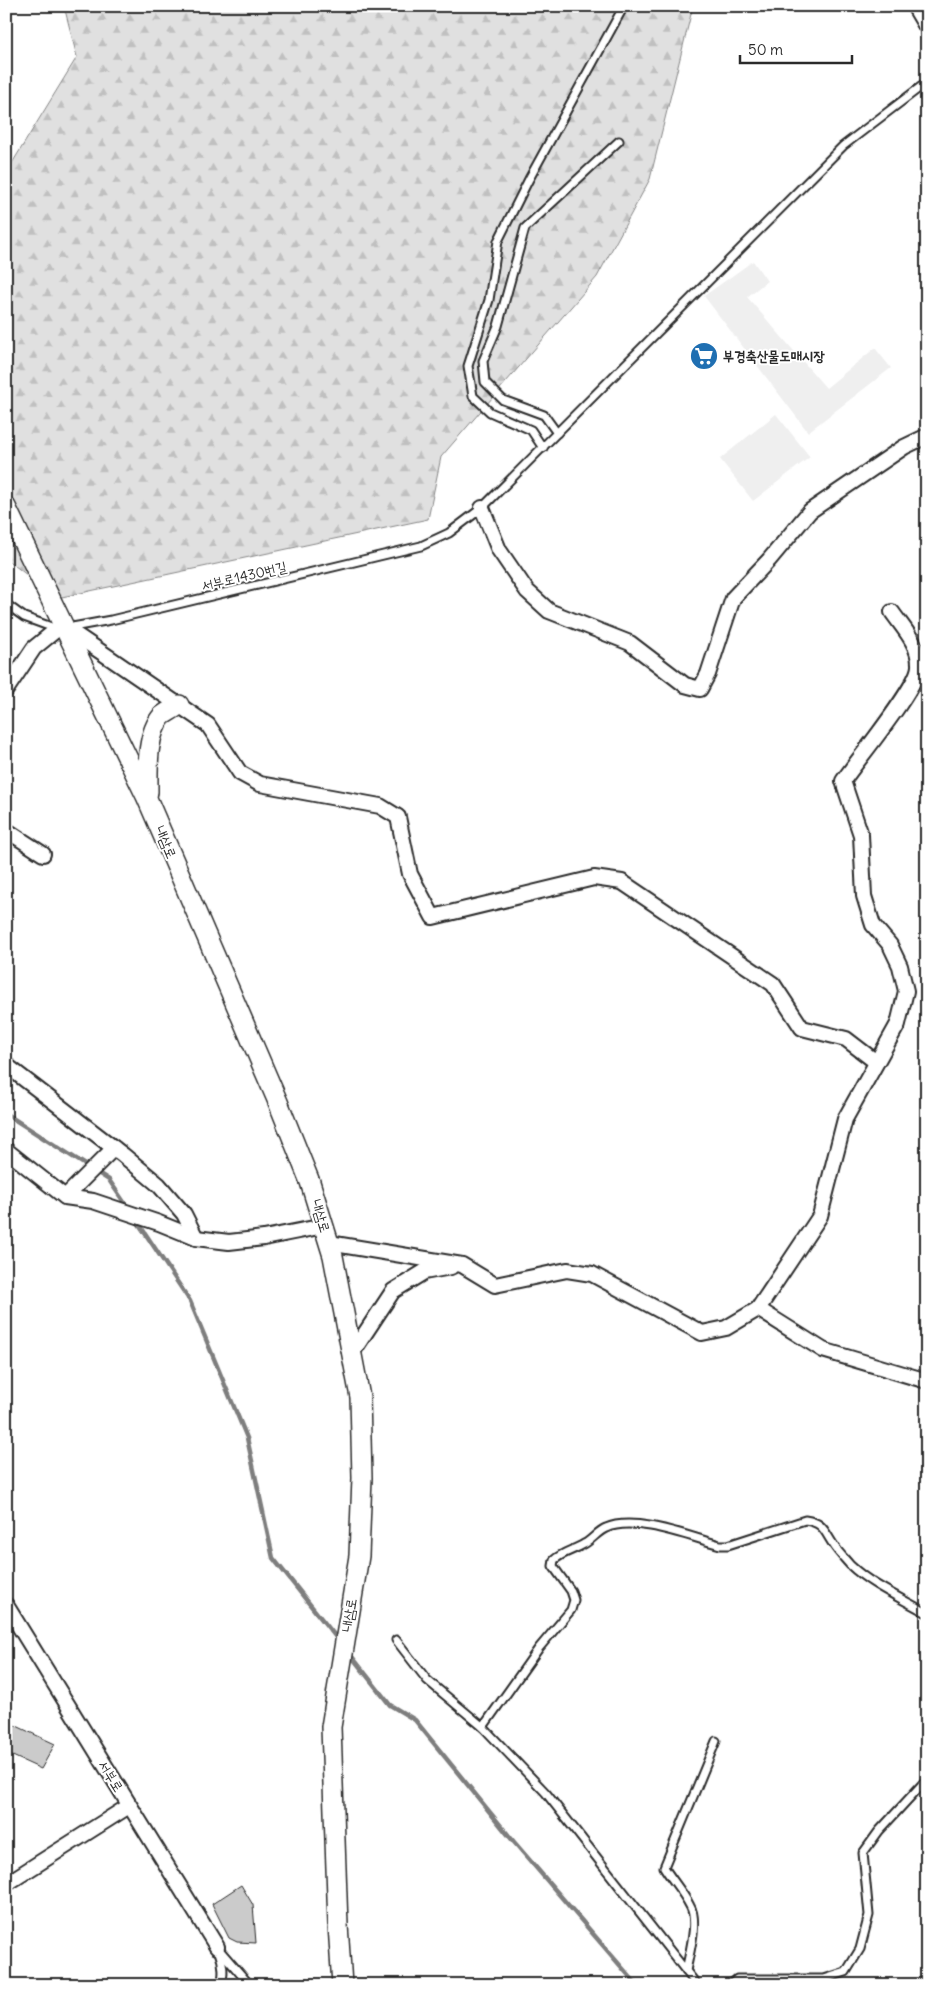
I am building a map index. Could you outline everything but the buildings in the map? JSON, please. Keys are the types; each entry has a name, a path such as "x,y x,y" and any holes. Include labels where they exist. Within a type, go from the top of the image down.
{"main road":[{"name":"내삼로","path":"6,507 61,629 148,799 278,1102 310,1182 326,1235 360,1397 362,1478 359,1556 331,1727 342,1985"},
{"path":"148,799 148,758 155,728 162,716 179,706"}],"street":[{"path":"482,508 499,550 527,591 549,611 630,643 685,685 700,688 708,674 733,598 769,560 810,510 904,447 927,436"},
{"path":"6,1150 69,1193 159,1223 196,1238 229,1242 326,1235 462,1265 495,1285 567,1270 592,1274 702,1333 726,1328 758,1309 820,1216 845,1119 898,1024 906,991 900,966 890,945 873,925 864,896 861,835 843,780 911,687 919,666 915,645 892,612"},
{"path":"6,690 34,648 61,629 208,725 240,773 260,784 380,806 398,817 410,874 432,917 594,878 622,882 773,984 802,1028 846,1039 876,1062"},
{"path":"6,830 43,854"},
{"path":"6,1065 159,1185 184,1214 196,1238"},
{"path":"69,1193 114,1148"},
{"path":"352,1352 393,1291 424,1272 462,1265"},
{"path":"758,1309 823,1350 927,1381"},
{"name":"서부로","path":"6,1605 217,1948"},
{"path":"6,1884 129,1806"}],"lane":[{"path":"543,448 531,430 490,412 472,396 468,366 489,300 498,241 529,179 624,6"},
{"path":"910,6 927,35"},
{"name":"서부로1430번길","path":"61,629 111,620 421,546 449,533 482,508 843,146 927,82"},
{"path":"557,433 544,415 503,400 485,382 483,361 498,326 525,228 619,141"},
{"path":"6,604 24,617 61,629"},
{"path":"482,1727 539,1648 571,1610 574,1600 571,1591 553,1566 554,1560 561,1554 589,1542 606,1528 628,1524 651,1525 728,1546 805,1520 814,1521 823,1527 835,1548 869,1580 927,1613"},
{"path":"396,1640 427,1680 482,1727 546,1793 697,1985"},
{"path":"686,1971 694,1928 692,1907 674,1884 664,1867 716,1741"},
{"path":"730,1985 737,1979 824,1979 846,1972 860,1949 869,1915 863,1853 880,1831 927,1779"},
{"path":"217,1948 222,1961 222,1981 220,1985"},
{"path":"217,1948 250,1985"}],"shaded area":[{"path":"753,261 767,281 747,297 826,388 875,348 891,368 808,432 704,296"},
{"path":"776,414 810,457 753,501 720,459"}],"green space":[{"path":"64,6 693,6 650,179 597,277 441,457 428,519 57,598 6,559 6,173 77,57"}],"waterway":[{"path":"6,1114 109,1180 128,1208"},
{"path":"135,1218 190,1301 247,1438 273,1558 339,1641"},
{"path":"349,1653 390,1705 415,1720 514,1842 637,1985"}],"place":[{"name":"부경축산물도매시장","path":"704,356"}]}
